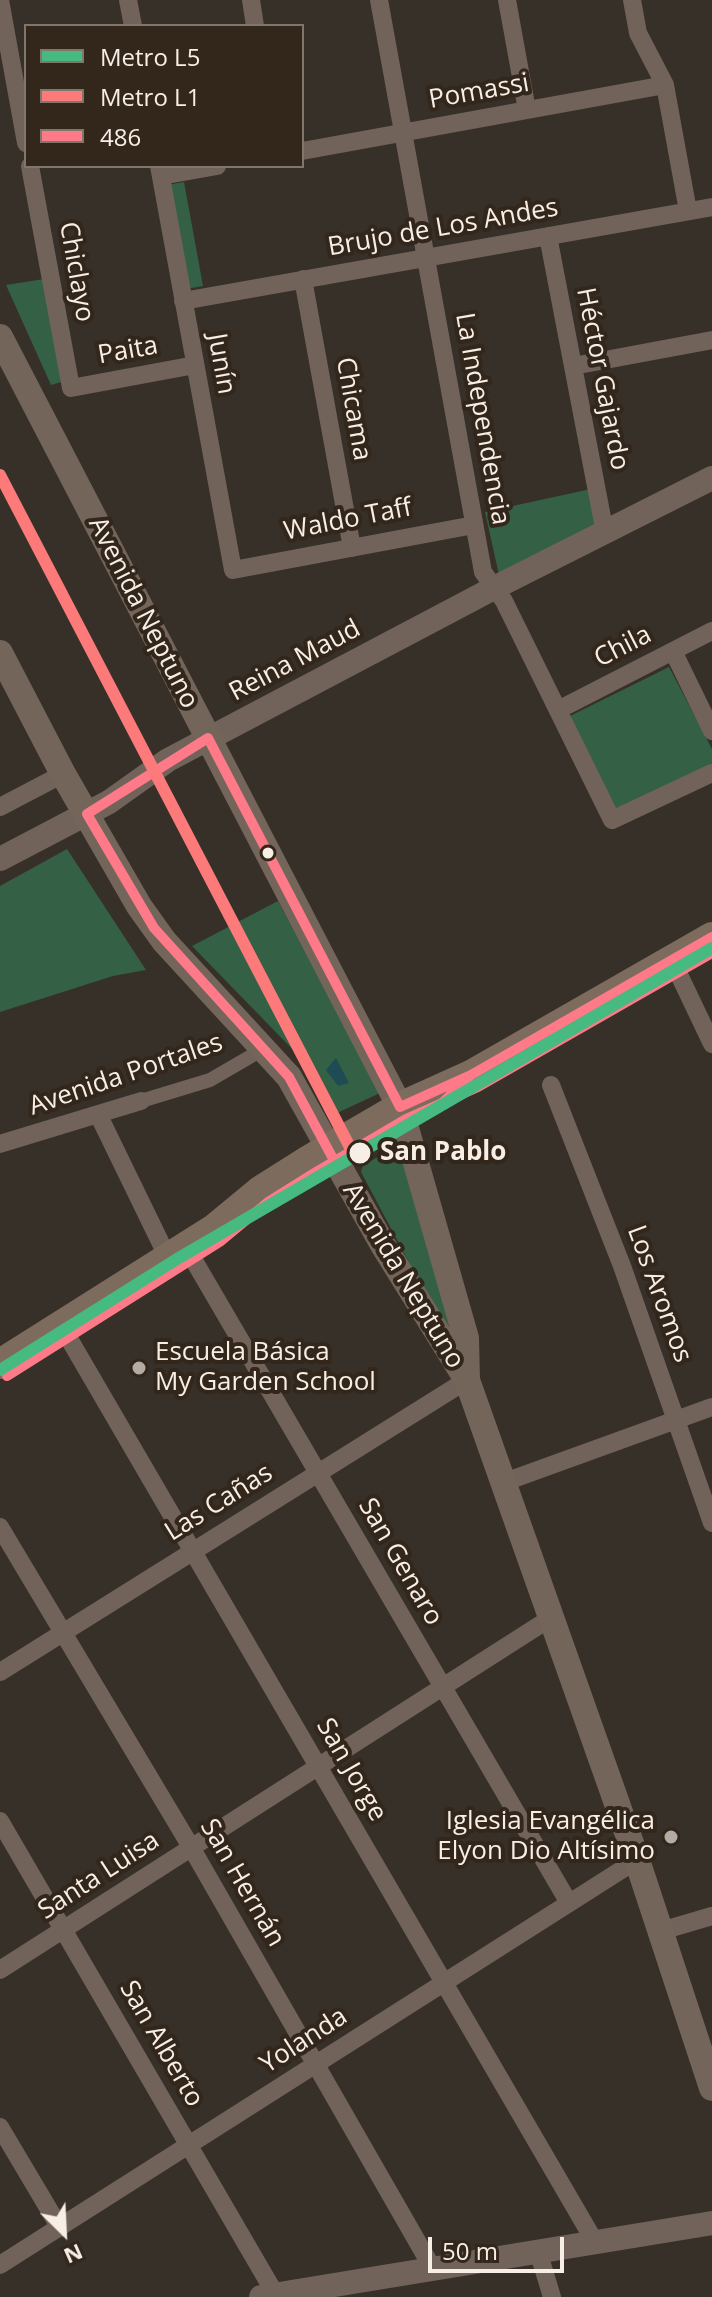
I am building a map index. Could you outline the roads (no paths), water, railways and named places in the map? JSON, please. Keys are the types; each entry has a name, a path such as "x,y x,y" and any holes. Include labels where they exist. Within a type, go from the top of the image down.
{"main road":[{"name":"Avenida Neptuno","path":"0,337 404,1116 466,1338 467,1380"},
{"name":"Avenida Neptuno","path":"0,653 63,774 154,928 265,1048 299,1092 333,1157 467,1380 549,1619 637,1860 712,2088"},
{"path":"0,1364 214,1229 273,1203 333,1157 404,1116 442,1103 471,1075 712,937"}],"street":[{"path":"0,0 24,128"},
{"path":"128,0 133,24"},
{"path":"251,0 255,24"},
{"name":"La Independencia","path":"379,0 483,572 558,710 612,820 712,773"},
{"path":"507,0 527,110"},
{"path":"632,0 638,33 665,85 688,211"},
{"name":"Pomassi","path":"304,151 665,85"},
{"name":"Chiclayo","path":"30,168 71,388"},
{"path":"160,171 194,168"},
{"name":"Junín","path":"160,171 233,570"},
{"name":"Brujo de Los Andes","path":"183,301 712,207"},
{"name":"Héctor Gajardo","path":"548,236 605,533"},
{"name":"Chicama","path":"303,279 352,548"},
{"path":"573,366 712,340"},
{"name":"Paita","path":"71,388 195,365"},
{"path":"494,588 712,478"},
{"name":"Waldo Taff","path":"233,570 474,525"},
{"name":"Reina Maud","path":"0,859 124,793 168,760 208,738 494,588"},
{"name":"Chila","path":"558,710 712,631"},
{"path":"673,651 712,731"},
{"path":"0,807 63,774"},
{"path":"672,960 712,1044"},
{"name":"Avenida Portales","path":"0,1144 210,1080 265,1048"},
{"name":"Los Aromos","path":"551,1085 622,1266 712,1523"},
{"path":"98,1114 177,1252"},
{"name":"San Genaro","path":"177,1252 317,1471 569,1903"},
{"name":"San Jorge","path":"61,1325 595,2242"},
{"name":"Las Cañas","path":"0,1672 467,1380"},
{"path":"502,1483 712,1407"},
{"name":"San Hernán","path":"0,1527 191,1847 433,2269"},
{"name":"Santa Luisa","path":"0,1970 549,1619"},
{"name":"San Alberto","path":"0,1821 189,2145 271,2296"},
{"name":"Yolanda","path":"0,2265 637,1860"},
{"path":"661,1931 712,1916"},
{"path":"0,2127 60,2228"},
{"path":"271,2296 712,2223"},
{"path":"538,2251 552,2297"}],"water":[{"path":"336,1058 349,1083 338,1086 326,1070"}],"metro line":[{"name":"L1","path":"0,475 353,1153"},
{"name":"L5","path":"0,1370 177,1259 712,948"}],"place":[{"name":"San Pablo","path":"360,1153"},
{"name":"Escuela Básica My Garden School","path":"139,1368"},
{"name":"Iglesia Evangélica Elyon Dio Altísimo","path":"671,1837"}]}
